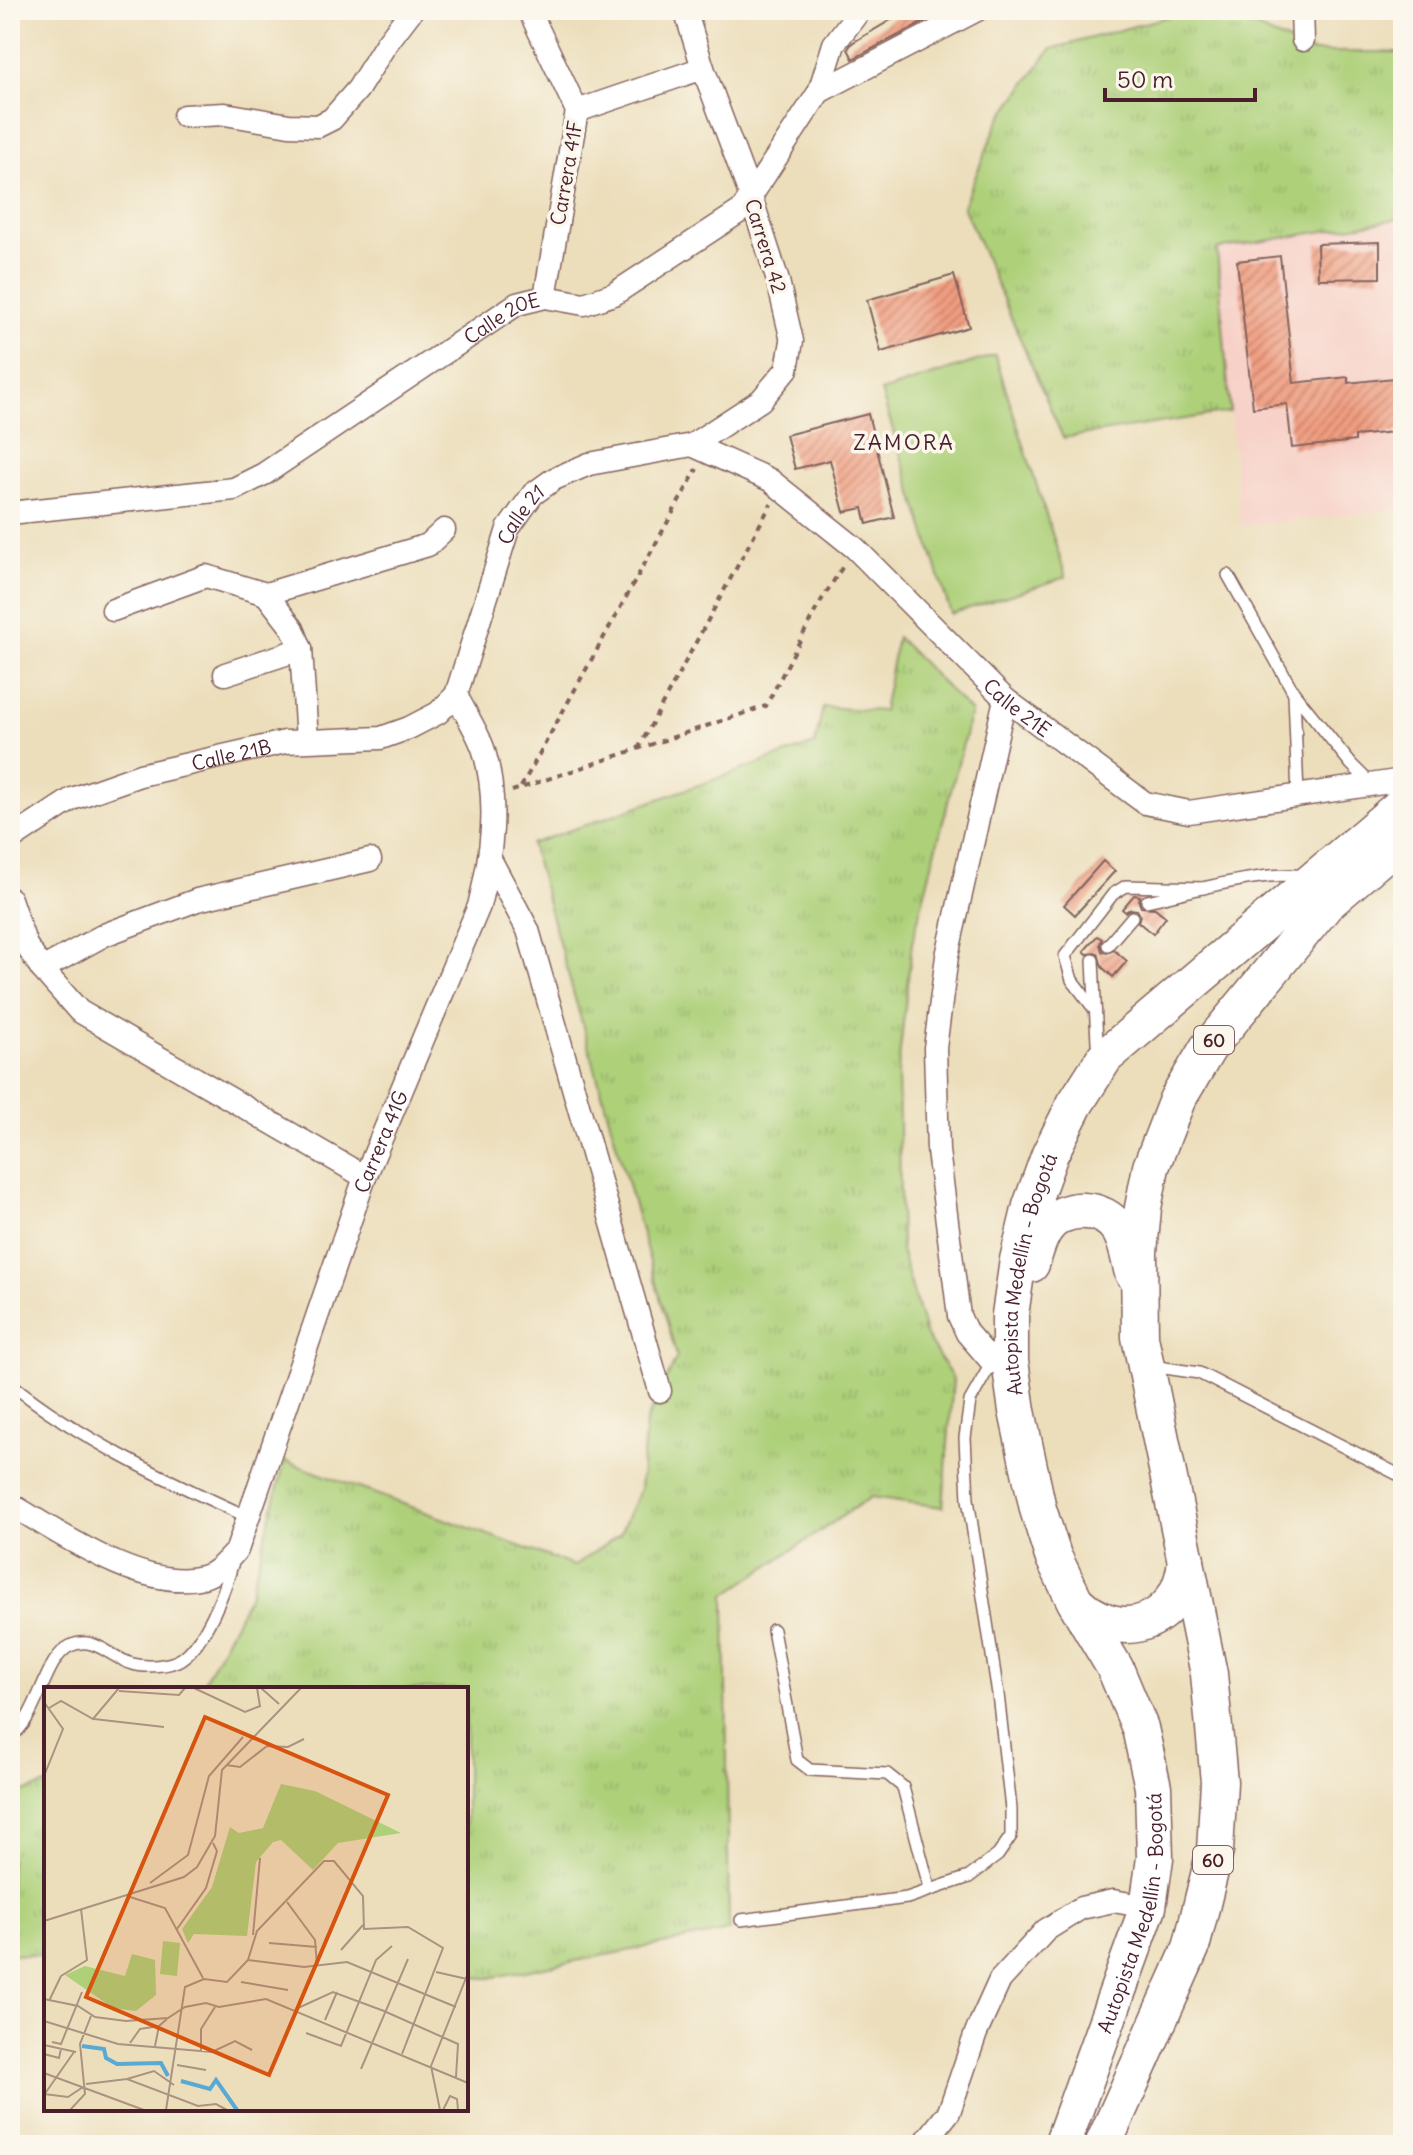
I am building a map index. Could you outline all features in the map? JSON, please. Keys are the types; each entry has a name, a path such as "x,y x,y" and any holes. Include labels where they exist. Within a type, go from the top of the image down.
{"highway":[{"name":"Autopista Medellín - Bogotá","path":"1062,2145 1148,1907 1155,1858 1153,1787 1140,1728 1115,1668 1075,1601 1053,1556 1001,1362 1018,1260 1031,1206 1045,1167 1075,1104 1105,1057 1403,804"},
{"name":"60","path":"1103,2145 1191,1948 1215,1851 1219,1782 1209,1674 1140,1337 1139,1252 1151,1167 1162,1134 1192,1071 1208,1048 1326,904 1403,838"},
{"path":"1010,1315 1045,1229 1071,1212 1094,1212 1112,1222 1120,1232 1141,1301"},
{"path":"1075,1601 1089,1615 1107,1623 1127,1625 1147,1621 1164,1611 1177,1596 1185,1577 1186,1557"}],"street":[{"path":"184,116 225,114 289,125 318,126 332,119 358,89 412,10"},
{"name":"Carrera 41F","path":"529,10 577,111 545,297"},
{"name":"Carrera 42","path":"685,10 751,197 778,281 792,341 787,369 761,400 699,448"},
{"name":"Calle 20E","path":"10,513 234,489 264,474 517,304 545,297 584,304 614,294 742,210 819,92 977,10"},
{"path":"1302,10 1303,40"},
{"path":"819,92 834,44 860,12"},
{"path":"577,111 703,68"},
{"name":"Calle 21E","path":"699,448 780,488 855,548 1005,699 1145,803 1189,812 1403,780"},
{"name":"Calle 21","path":"456,695 508,529 533,494 554,479 589,464 699,448"},
{"path":"113,610 206,576 266,594 428,545 444,530"},
{"path":"266,594 293,629 301,649 307,740"},
{"path":"225,674 301,649"},
{"name":"Calle 21B","path":"10,840 72,799 140,775 285,742 381,738 438,713 456,695"},
{"name":"Carrera 41G","path":"237,1550 246,1516 365,1177 479,906 491,861 493,798 484,749 456,695"},
{"path":"1001,1362 967,1333 959,1316 938,1151 935,1048 947,956 1005,699"},
{"path":"42,969 104,935 197,900 370,860"},
{"path":"491,861 528,930 660,1391"},
{"path":"10,899 26,945 42,969 79,1011 365,1177"},
{"path":"10,1504 104,1559 170,1579 204,1577 220,1568 237,1550"},
{"path":"923,2145 949,2112 976,2033 1000,1980 1046,1930 1081,1908 1113,1901 1148,1907"}],"lane":[{"path":"1228,575 1294,693 1351,764 1372,784"},
{"path":"1294,693 1298,796"},
{"path":"1147,901 1290,873 1316,877"},
{"path":"1095,1010 1072,980 1065,956 1113,894 1126,886 1204,888"},
{"path":"1108,945 1132,917"},
{"path":"1093,960 1097,1042 1105,1057"},
{"path":"741,1920 907,1898 969,1877 998,1855 1011,1836 1011,1809 998,1694 968,1499 965,1438 970,1401 1001,1362"},
{"path":"1146,1366 1199,1373 1403,1477"},
{"path":"10,1383 65,1423 173,1483 246,1516"},
{"path":"10,1737 22,1726 58,1656 68,1646 81,1643 97,1645 132,1664 164,1664 180,1660 202,1634 225,1590 237,1550"},
{"path":"773,1630 797,1760 810,1770 887,1774 903,1787 930,1890"}],"path":[{"path":"520,789 699,448"},
{"path":"638,749 780,488"},
{"path":"493,798 766,706 819,604 855,548"}],"shaded area":[{"path":"1403,218 1403,509 1240,526 1217,248"}],"green space":[{"path":"1192,10 1214,10 1313,52 1403,52 1403,218 1217,249 1230,412 1063,438 963,206 999,120 1051,49"},
{"path":"995,355 1066,577 951,614 881,392"},
{"path":"897,637 971,712 912,943 898,1069 901,1250 926,1336 953,1379 943,1507 871,1497 725,1595 729,1931 489,1978 468,1977 468,1687 201,1687 250,1594 285,1461 574,1566 620,1534 640,1489 646,1422 677,1357 531,844 815,744 823,707 883,711"},
{"path":"44,1786 44,1956 10,1954 10,1800 20,1793"}],"building":[{"path":"908,10 947,10 853,59 848,49 852,43"},
{"path":"1380,242 1380,278 1318,279 1317,244"},
{"path":"1280,256 1294,383 1348,377 1348,383 1403,377 1403,431 1355,436 1355,441 1292,448 1287,404 1253,408 1237,261"},
{"path":"954,275 969,327 881,352 867,300"},
{"path":"868,414 894,517 867,524 863,508 844,512 830,460 795,469 786,435"},
{"path":"1103,861 1115,871 1075,915 1064,905"},
{"path":"1134,895 1140,896 1141,907 1155,908 1166,917 1153,934 1138,922 1140,915 1137,910 1125,912 1122,909"},
{"path":"1097,936 1102,939 1102,951 1107,953 1114,950 1127,961 1113,977 1102,967 1098,953 1087,954 1084,951"}],"district":[{"name":"ZAMORA","path":"904,442"}]}
